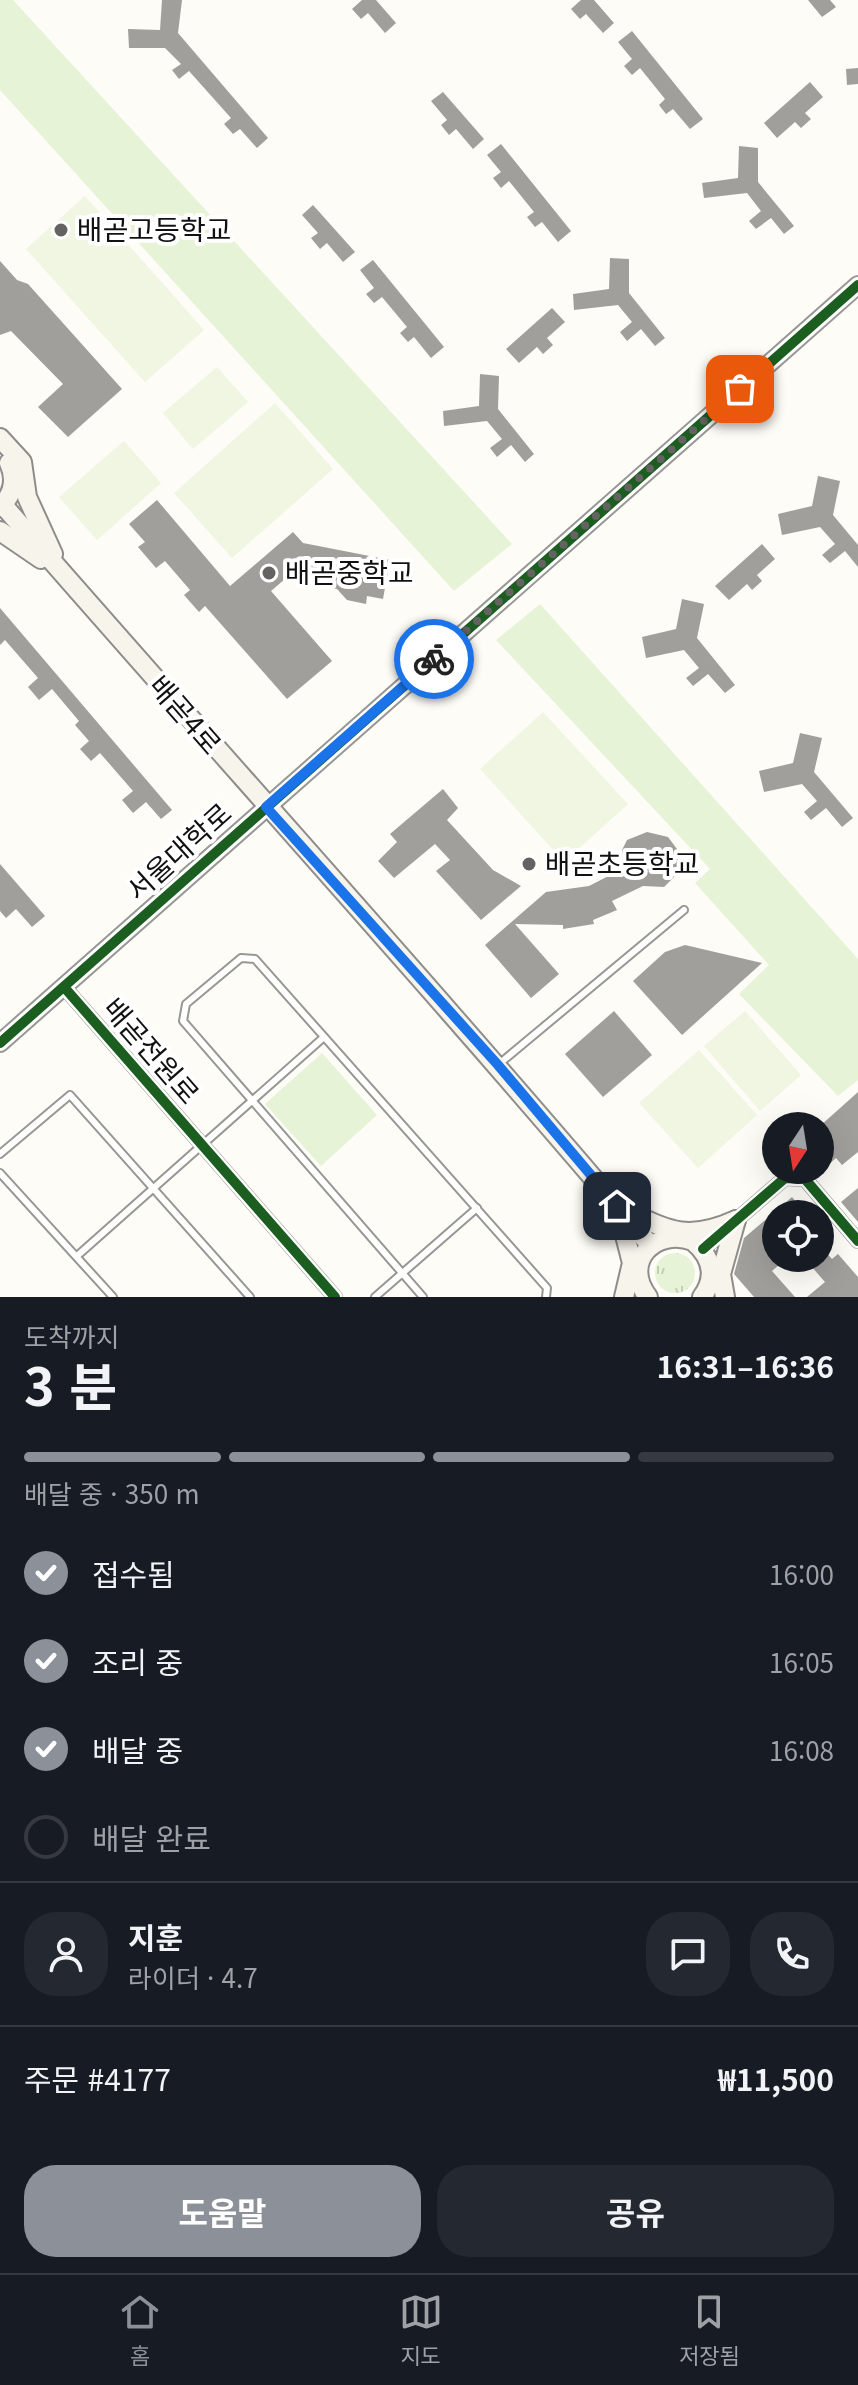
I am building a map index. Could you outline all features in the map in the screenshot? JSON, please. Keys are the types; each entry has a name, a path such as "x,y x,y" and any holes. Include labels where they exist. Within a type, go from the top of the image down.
{"main road":[{"path":"0,438 22,462 27,497 63,575"},
{"path":"0,452 12,468 14,480 12,492 1,506"},
{"name":"배곧4로","path":"1,506 498,1065 651,1246"},
{"path":"0,531 63,575"},
{"path":"617,1206 657,1226 688,1234 713,1231 736,1220"},
{"path":"617,1206 632,1263 624,1297"},
{"path":"725,1297 721,1274 736,1220"},
{"path":"648,1297 638,1273 640,1260 651,1246 668,1237 681,1237 703,1249 712,1273 707,1293"}],"street":[{"name":"서울대학로","path":"0,1043 858,285"},
{"name":"배곧전원로","path":"64,987 335,1297"},
{"path":"703,1249 785,1178 805,1179 858,1241"}],"lane":[{"path":"498,1065 684,910"},
{"name":"배곧전원로","path":"423,1297 183,1021 186,1004 241,958 255,959 547,1288 546,1297"},
{"name":"배곧전원로","path":"77,1256 324,1037"},
{"path":"0,1154 70,1095 250,1297"},
{"path":"0,1173 113,1297"},
{"path":"375,1297 477,1208"}],"green space":[{"path":"0,0 13,0 512,544 454,591 0,90"},
{"path":"85,196 204,330 145,382 26,249"},
{"path":"217,367 248,402 193,449 163,413"},
{"path":"275,403 333,469 232,558 174,493"},
{"path":"124,441 161,483 97,540 59,497"},
{"path":"540,604 858,959 858,1080 838,1096 739,994 769,965 695,883 710,869 496,640"},
{"path":"543,712 628,804 564,862 480,769"},
{"path":"745,1011 801,1075 760,1111 704,1046"},
{"path":"699,1050 757,1115 698,1168 639,1103"},
{"path":"322,1053 377,1115 321,1166 265,1104"},
{"path":"675,1253 689,1259 695,1273 689,1287 675,1293 661,1287 655,1273 661,1259"}],"building":[{"path":"162,0 182,0 178,33 268,138 257,148 240,129 233,134 224,124 231,118 189,71 179,79 172,70 181,64 165,48 129,48 128,29 160,30"},
{"path":"362,0 376,0 396,23 385,33 368,13 361,19 352,9"},
{"path":"581,0 594,0 614,23 603,33 586,14 580,19 571,9"},
{"path":"808,0 830,0 836,7 822,17"},
{"path":"632,31 703,119 690,129 673,109 666,114 659,105 665,99 640,68 632,75 624,66 632,59 618,42"},
{"path":"858,68 858,84 847,85 846,69"},
{"path":"810,82 823,97 805,113 811,119 801,128 795,122 777,138 764,123"},
{"path":"443,92 484,139 473,149 456,129 449,135 441,125 447,120 431,101"},
{"path":"501,144 571,231 558,242 542,222 535,227 527,217 534,212 509,181 501,188 493,178 501,172 487,155"},
{"path":"739,146 758,148 758,182 794,226 784,234 771,218 756,229 749,221 761,211 747,193 704,198 702,183 738,178"},
{"path":"313,205 355,252 343,262 327,243 320,249 311,238 318,233 302,215"},
{"path":"610,258 629,259 629,293 665,338 655,346 641,329 627,341 620,332 632,322 618,305 574,310 573,294 609,289"},
{"path":"373,260 444,347 431,358 414,337 408,342 400,333 407,327 382,297 374,303 366,294 374,288 360,270"},
{"path":"0,261 17,280 28,284 122,389 68,437 38,407 63,384 11,331 0,335"},
{"path":"552,308 565,322 547,338 553,345 543,354 537,347 519,363 506,349"},
{"path":"480,374 499,376 498,409 534,454 525,462 511,445 497,457 490,448 502,439 487,421 444,426 443,411 479,406"},
{"path":"818,476 840,481 833,515 858,545 858,567 845,551 830,563 822,555 835,544 820,527 782,535 778,514 812,506"},
{"path":"157,500 230,586 293,532 303,543 390,560 383,599 367,596 366,604 347,600 337,589 285,579 271,591 332,661 287,699 205,606 199,612 184,595 190,590 165,561 156,568 138,547 145,542 129,524"},
{"path":"762,544 775,559 757,575 762,581 752,590 747,584 729,600 715,586"},
{"path":"682,599 704,604 697,638 735,685 725,693 708,674 693,686 686,678 699,668 684,650 646,658 642,637 676,629"},
{"path":"0,608 172,810 161,819 146,802 133,813 122,800 133,791 100,753 91,761 80,749 89,741 75,725 79,721 52,689 39,700 28,687 38,678 5,640 0,645"},
{"path":"800,733 822,738 814,772 853,818 842,827 826,808 811,820 804,812 817,801 802,784 764,792 759,771 793,763"},
{"path":"443,789 458,808 447,820 493,870 521,886 481,920 436,871 450,860 435,844 394,878 378,861 397,842 390,834"},
{"path":"647,832 668,837 680,853 679,872 664,887 643,886 612,901 617,910 593,920 594,924 563,929 563,925 515,924 559,974 531,998 485,945 546,892 589,886 622,869 622,850 627,840"},
{"path":"0,864 45,916 32,927 16,909 6,918 0,911"},
{"path":"685,945 762,963 682,1035 633,981 665,952"},
{"path":"614,1011 652,1055 603,1097 565,1054"},
{"path":"858,1092 858,1152 842,1165 836,1158 834,1160 834,1113"},
{"path":"858,1188 858,1222 841,1202"},
{"path":"762,1223 762,1272 773,1272 795,1297 754,1297 734,1274 744,1238"},
{"path":"838,1254 858,1277 858,1297 807,1297 825,1282 816,1272 834,1272 834,1257"}],"cycle path":[{"path":"0,1043 858,285"},
{"path":"64,987 335,1297"},
{"path":"703,1249 785,1178 805,1179 858,1241"}],"way so far":[{"path":"434,659 740,389"}],"place":[{"name":"배곧고등학교","path":"61,230"},
{"name":"배곧중학교","path":"269,573"},
{"name":"배곧초등학교","path":"529,864"}],"route":[{"path":"434,659 266,807 498,1065 617,1206"}]}
